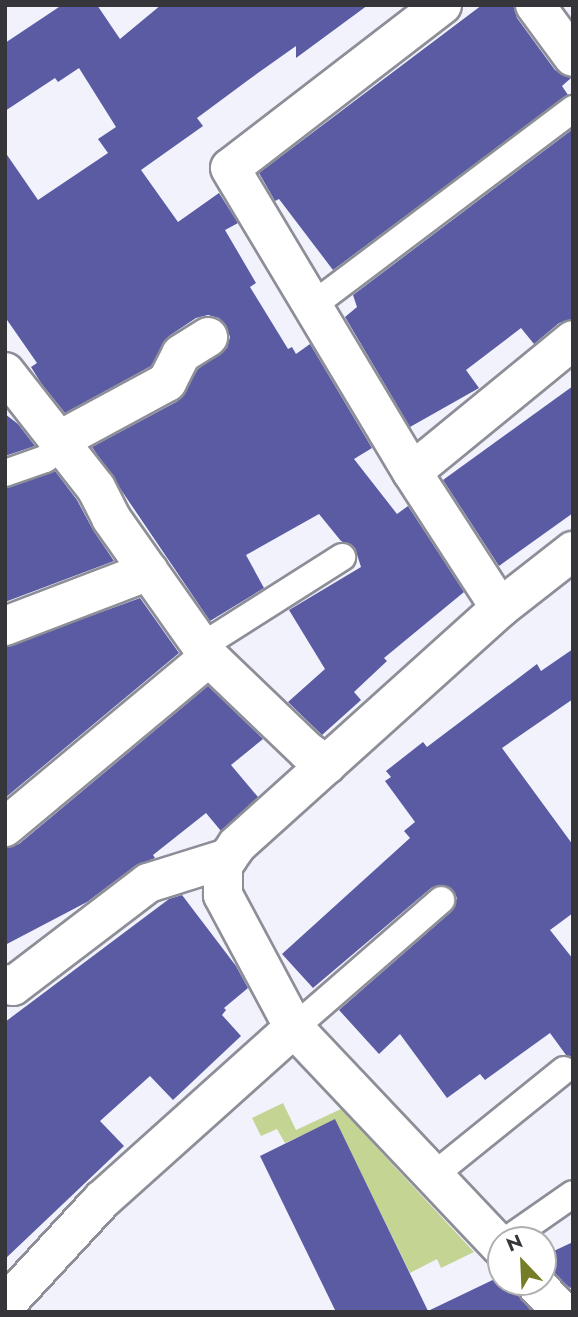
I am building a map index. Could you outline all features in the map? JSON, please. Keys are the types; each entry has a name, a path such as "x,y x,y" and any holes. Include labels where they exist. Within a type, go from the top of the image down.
{"street":[{"path":"442,5 230,167 412,472 500,608"},
{"path":"535,5 573,57"},
{"path":"60,444 167,382 181,354 208,337"},
{"path":"412,472 573,340"},
{"path":"5,372 96,488 111,519 205,652 307,751 327,765"},
{"path":"487,1229 294,1028 223,895 223,865 237,845 500,608 573,551"},
{"path":"5,626 149,570"},
{"path":"5,827 205,652"},
{"path":"5,984 13,986 148,883 228,858"},
{"path":"5,1305 102,1200 294,1028"},
{"path":"547,1296 562,1312"}],"lane":[{"path":"313,305 573,108"},
{"path":"5,473 45,459 60,444"},
{"path":"205,652 342,557"},
{"path":"294,1028 441,900"},
{"path":"434,1175 564,1070"},
{"path":"528,1226 573,1194"}],"green space":[{"path":"283,1103 296,1130 341,1109 474,1252 441,1268 437,1259 410,1273 335,1120 285,1143 277,1129 261,1136 252,1118"}],"building":[{"path":"62,5 97,5 120,39 161,5 368,5 296,58 296,46 251,78 197,118 203,126 141,170 178,222 219,193 238,223 225,230 256,283 250,287 288,349 292,347 296,354 310,344 372,448 354,459 397,514 408,506 464,592 384,658 387,661 354,692 361,700 322,735 288,702 325,669 289,610 361,567 355,548 341,541 319,514 246,555 264,588 210,621 92,447 178,401 198,369 227,348 230,337 226,325 219,318 208,315 196,318 169,336 151,366 65,413 31,367 37,363 5,317 5,152 38,200 108,153 98,139 116,127 79,68 58,82 55,78 5,111 5,43"},
{"path":"482,5 513,5 517,18 555,70 571,78 562,86 568,95 333,270 279,199 275,201 259,173"},
{"path":"573,129 573,319 559,323 534,344 521,328 466,370 479,388 410,427 345,317 357,307 353,295"},
{"path":"573,386 573,513 499,566 443,480"},
{"path":"5,414 18,424 35,446 5,456"},
{"path":"55,471 77,500 114,561 5,602 5,488"},
{"path":"140,598 179,653 5,798 5,647"},
{"path":"573,649 573,699 502,748 573,845 573,913 550,930 573,959 573,1057 566,1055 550,1033 485,1080 480,1074 447,1098 400,1034 379,1054 339,1010 451,912 457,898 452,889 439,885 431,888 313,988 282,954 410,838 404,831 415,822 385,781 391,777 386,771 423,742 427,747 537,664 541,671"},
{"path":"208,686 263,739 231,765 258,797 221,831 206,813 153,855 155,858 135,866 87,902 5,945 5,848 19,844"},
{"path":"182,895 236,966 248,988 224,1008 226,1010 222,1015 241,1036 173,1100 150,1076 100,1121 124,1146 5,1259 5,1022 169,899"},
{"path":"335,1119 428,1311 487,1283 487,1296 518,1296 532,1312 336,1312 260,1156"},
{"path":"573,1242 573,1286 570,1288 557,1276 557,1249"}]}
